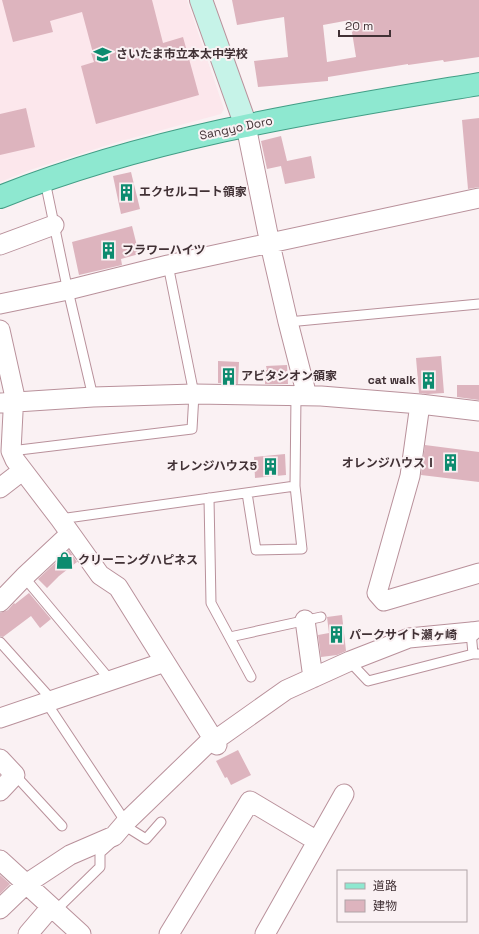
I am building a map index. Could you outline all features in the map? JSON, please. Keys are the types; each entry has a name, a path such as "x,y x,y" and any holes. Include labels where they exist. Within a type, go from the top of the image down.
{"main road":[{"name":"Sangyo Doro","path":"0,197 44,179 129,153 246,126 404,96 479,84"}],"street":[{"path":"201,0 246,126 270,244 288,322 301,396"},
{"path":"0,304 68,290 168,265 479,198"},
{"path":"0,244 54,225"},
{"path":"0,330 14,394 6,403 11,451 15,460 100,575 118,587 214,741"},
{"path":"6,403 93,397 194,394 301,396 420,404 479,411"},
{"path":"420,404 410,476 377,593 384,602 479,573"},
{"path":"0,488 22,471"},
{"path":"0,602 24,577 65,527"},
{"path":"312,678 313,619"},
{"path":"0,909 26,884 70,856 114,836 128,826 214,741 286,690 350,661 409,638 475,629"},
{"path":"0,718 165,662"},
{"path":"0,759 15,775 0,791"},
{"path":"265,934 344,794"},
{"path":"169,934 250,801 317,841"},
{"path":"0,860 81,934"},
{"path":"28,934 53,909"}],"lane":[{"path":"44,179 93,397"},
{"path":"11,451 192,429 194,394 168,265"},
{"path":"288,322 479,304"},
{"path":"247,493 256,550 302,549 295,486 301,396"},
{"path":"65,527 209,498 295,486"},
{"path":"209,498 211,604 251,677"},
{"path":"24,577 111,681"},
{"path":"230,637 313,619"},
{"path":"214,741 278,703 288,693 352,664 368,681 476,654 475,629"},
{"path":"0,642 49,701 128,826 146,839 161,822"},
{"path":"15,775 62,826"},
{"path":"53,909 100,867 100,853 128,826"}],"shaded area":[{"name":"さいたま市立本太中学校","path":"0,0 187,0 224,109 221,114 114,143 30,170 0,182"}],"building":[{"path":"2,0 152,0 163,43 183,37 199,95 96,124 81,66 94,62 82,12 50,21 53,32 13,42"},
{"path":"232,0 479,0 479,57 444,62 443,60 408,64 328,77 328,81 258,87 254,61 288,57 284,17 237,25","holes":["350,20 356,57 327,62 323,25"]},
{"path":"26,108 35,147 0,155 0,114"},
{"path":"479,118 479,187 468,189 462,120"},
{"path":"281,136 287,161 311,156 315,178 285,184 281,166 267,169 261,141"},
{"name":"エクセルコート領家","path":"131,172 140,209 121,214 113,176"},
{"path":"132,226 139,254 121,259 122,265 79,275 72,242"},
{"name":"cat walk","path":"441,356 444,393 419,393 416,358"},
{"name":"アビタシオン領家","path":"218,361 239,362 238,384 218,383"},
{"path":"287,365 288,384 265,384 265,370 267,370 266,366"},
{"path":"457,385 479,385 479,400 457,397"},
{"name":"オレンジハウスⅠ","path":"425,445 479,452 479,482 421,475"},
{"name":"オレンジハウス5","path":"285,454 286,475 255,478 254,457"},
{"path":"69,550 77,562 59,576 47,588 38,579"},
{"path":"29,593 51,619 40,628 31,616 3,637 0,636 0,613 8,610 14,603 15,604"},
{"name":"パークサイト瀬ヶ崎","path":"342,615 346,651 337,655 321,657 318,635 329,633 327,617"},
{"path":"238,750 251,775 231,785 227,777 225,778 216,761"},
{"path":"0,875 10,884 0,894"}],"place":[{"name":"さいたま市立本太中学校","path":"103,54"},
{"name":"エクセルコート領家","path":"126,192"},
{"name":"フラワーハイツ","path":"109,250"},
{"name":"アビタシオン領家","path":"228,376"},
{"name":"cat walk","path":"429,380"},
{"name":"オレンジハウスⅠ","path":"450,463"},
{"name":"オレンジハウス5","path":"270,466"},
{"name":"クリーニングハピネス","path":"65,560"},
{"name":"パークサイト瀬ヶ崎","path":"336,635"}]}
